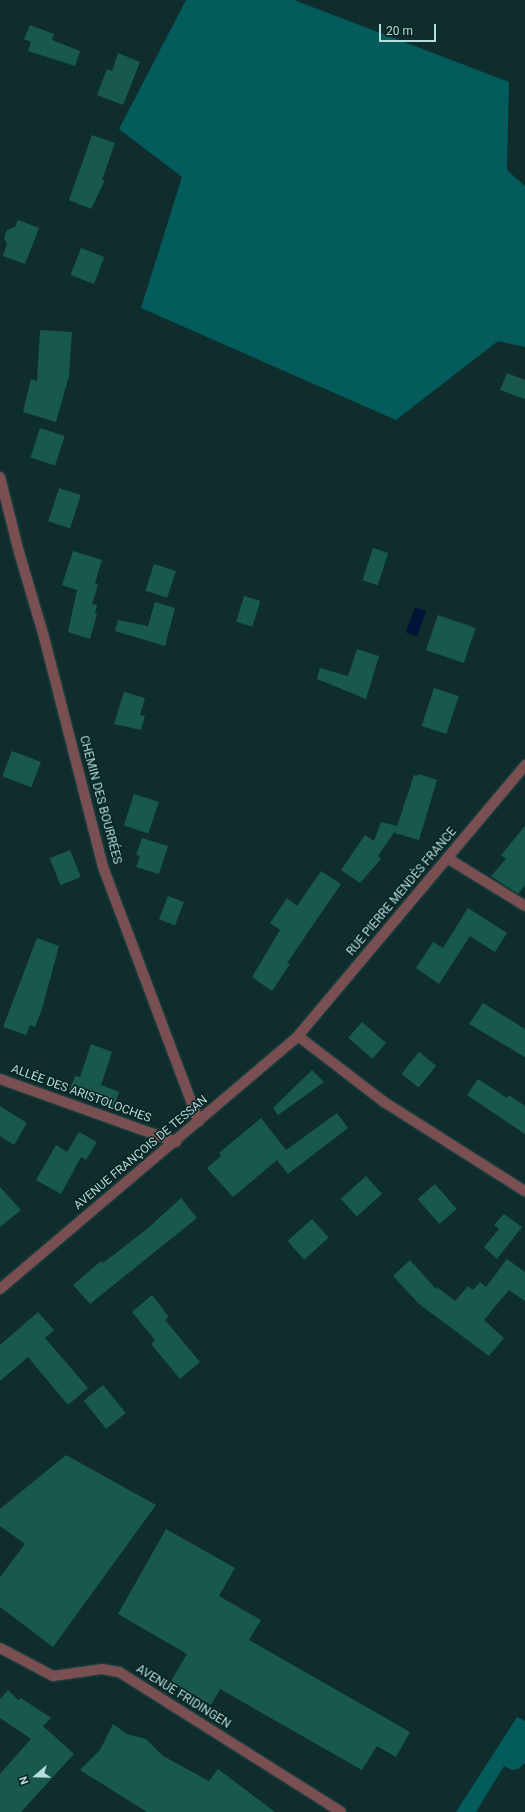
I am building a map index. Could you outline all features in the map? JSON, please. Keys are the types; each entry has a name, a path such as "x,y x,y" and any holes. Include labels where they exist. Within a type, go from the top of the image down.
{"street":[{"name":"CHEMIN DES BOURRÉES","path":"0,477 19,552 46,645 103,867 199,1122"},
{"name":"RUE PIERRE MENDÈS FRANCE","path":"298,1036 525,766"},
{"path":"447,858 525,906"},
{"name":"AVENUE FRANÇOIS DE TESSAN","path":"0,1289 176,1142 298,1036"},
{"path":"298,1036 384,1102 525,1191"},
{"name":"ALLÉE DES ARISTOLOCHES","path":"0,1079 176,1142"},
{"name":"AVENUE FRIDINGEN","path":"0,1648 53,1676 102,1669 119,1672 341,1812"}],"shaded area":[{"path":"186,0 294,0 509,82 507,170 525,186 525,347 498,341 396,420 141,308 182,177 119,129"},
{"path":"415,607 426,611 417,636 406,632"},
{"path":"517,1717 525,1721 525,1763 518,1769 512,1770 504,1766 476,1812 456,1812"}],"building":[{"path":"30,25 54,34 52,40 80,51 75,66 28,51 31,42 24,39"},
{"path":"118,53 140,62 123,105 97,95 107,69 112,71"},
{"path":"92,135 115,143 102,180 105,180 91,209 69,200"},
{"path":"18,220 39,228 25,264 3,256 7,244 4,238 7,230 15,227"},
{"path":"81,248 104,257 94,284 71,275"},
{"path":"40,330 72,332 69,376 56,422 23,412 31,379 37,381"},
{"path":"507,373 525,380 525,399 500,390"},
{"path":"40,428 65,436 55,466 30,457"},
{"path":"59,488 81,495 70,528 48,521"},
{"path":"373,548 388,553 378,585 362,580"},
{"path":"73,551 102,560 95,583 98,585 92,604 97,605 95,613 97,614 90,639 68,632 77,590 62,585"},
{"path":"154,564 176,571 167,598 145,591"},
{"path":"244,596 260,601 252,627 236,622"},
{"path":"155,602 175,608 165,646 115,631 118,620 148,626"},
{"path":"438,615 476,628 464,663 426,650"},
{"path":"357,649 379,656 366,699 317,679 320,668 348,676"},
{"path":"434,688 459,696 446,734 422,726"},
{"path":"124,692 145,698 140,715 145,716 141,730 114,724"},
{"path":"12,751 41,762 31,787 2,776"},
{"path":"419,774 437,780 419,840 395,833 395,831 378,856 381,859 360,883 341,870 365,835 374,841 381,822 397,826 414,775 418,776"},
{"path":"134,794 159,802 149,833 124,825"},
{"path":"525,826 525,885 518,894 491,876 506,859 501,855"},
{"path":"142,838 168,846 159,874 136,867 140,856 136,855"},
{"path":"70,850 81,877 60,885 50,858"},
{"path":"321,871 341,884 287,963 290,964 272,991 252,977 280,930 270,923 287,898 297,906"},
{"path":"168,896 184,902 175,925 159,919"},
{"path":"468,908 507,933 495,952 470,936 439,984 416,968 433,942 443,948"},
{"path":"37,938 59,946 42,1009 35,1027 30,1025 26,1035 3,1027"},
{"path":"483,1003 525,1029 525,1057 469,1024"},
{"path":"362,1022 386,1043 372,1059 348,1038"},
{"path":"91,1044 112,1052 101,1085 119,1092 114,1107 69,1091 75,1076 80,1077"},
{"path":"419,1052 436,1066 418,1088 401,1074"},
{"path":"312,1070 324,1082 278,1115 273,1108"},
{"path":"478,1079 507,1098 509,1095 525,1106 525,1134 467,1095"},
{"path":"0,1106 27,1123 14,1145 0,1136"},
{"path":"337,1113 348,1128 288,1174 277,1160 233,1197 207,1168 221,1156 219,1153 261,1118 286,1150"},
{"path":"79,1132 97,1142 86,1160 81,1157 61,1194 36,1180 56,1145 67,1152"},
{"path":"366,1176 382,1194 357,1217 341,1199"},
{"path":"435,1184 457,1209 439,1224 418,1199"},
{"path":"0,1187 21,1210 0,1227"},
{"path":"181,1198 197,1218 90,1304 73,1285 101,1261 103,1263 147,1229"},
{"path":"504,1214 522,1227 497,1259 484,1247 499,1229 494,1225"},
{"path":"312,1219 329,1238 304,1260 287,1241"},
{"path":"507,1259 525,1272 525,1301 509,1290 484,1320 504,1338 489,1356 419,1304 393,1276 410,1260 436,1289 437,1287 455,1301 468,1286 473,1290 480,1282 486,1287"},
{"path":"152,1295 169,1317 165,1320 200,1362 180,1379 151,1344 155,1340 132,1312"},
{"path":"38,1312 54,1330 45,1338 88,1388 68,1405 28,1357 0,1381 0,1345"},
{"path":"103,1385 126,1413 106,1429 84,1401"},
{"path":"66,1455 156,1505 53,1647 0,1607 0,1577 25,1544 0,1526 0,1509"},
{"path":"166,1529 235,1568 219,1596 261,1620 249,1640 410,1732 396,1757 377,1746 362,1770 220,1689 211,1705 171,1681 187,1654 118,1614"},
{"path":"8,1690 18,1700 21,1698 51,1718 43,1726 74,1754 21,1812 0,1812 0,1774 31,1739 0,1718 0,1699"},
{"path":"113,1724 127,1734 146,1739 163,1756 209,1781 218,1769 275,1812 147,1812 80,1770 100,1750"}]}
